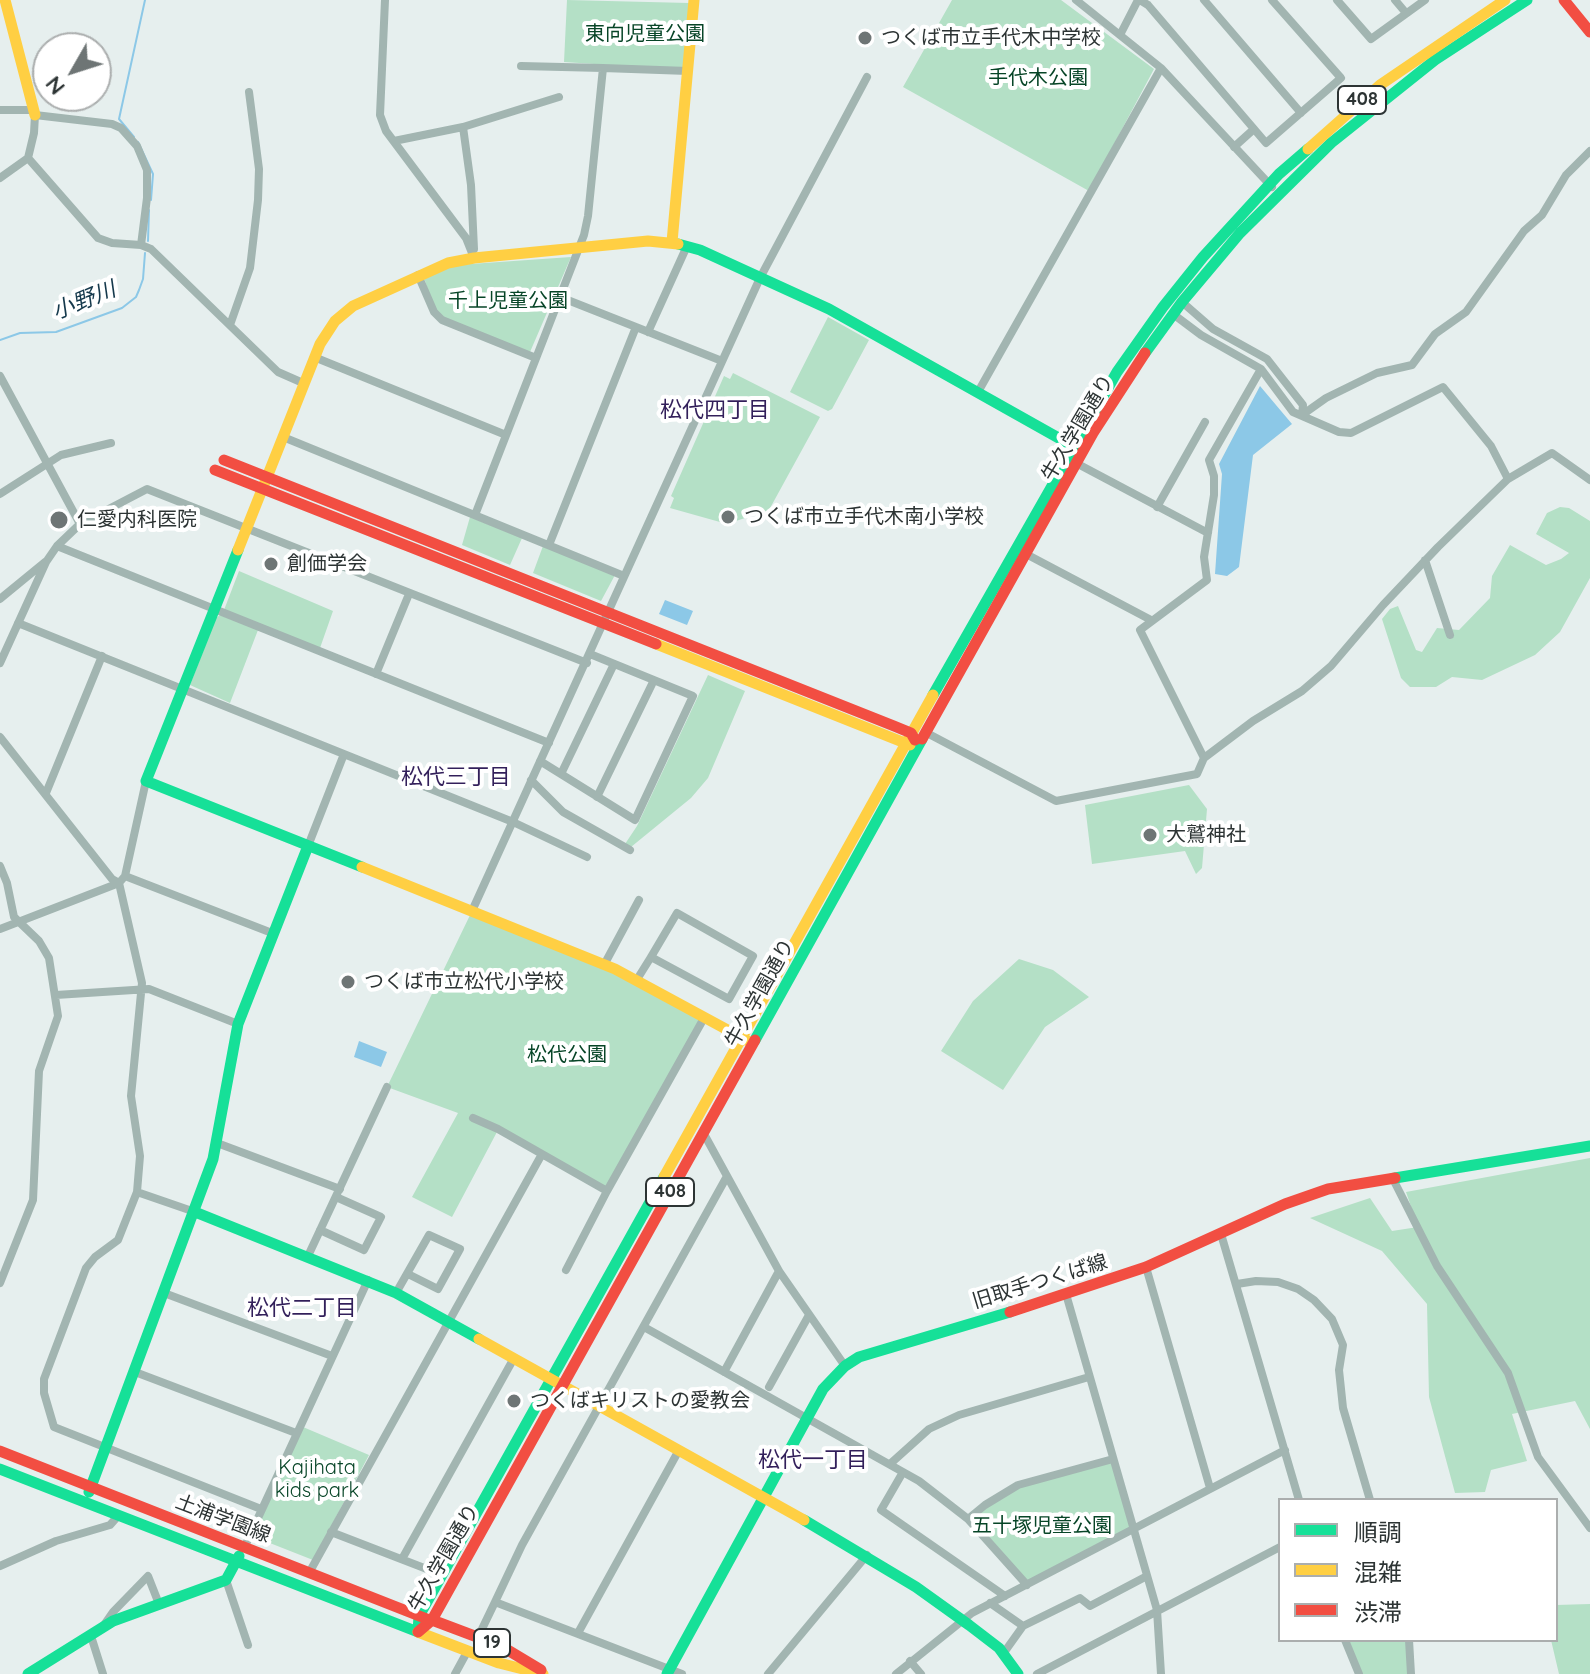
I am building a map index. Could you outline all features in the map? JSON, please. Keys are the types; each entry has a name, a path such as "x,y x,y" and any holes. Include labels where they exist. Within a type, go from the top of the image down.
{"main road":[{"path":"5,0 34,113"},
{"path":"672,242 694,0"},
{"name":"牛久学園通り","path":"418,1632 419,1616 703,1133 747,1041 904,745 1078,448 1117,372 1163,307 1217,241 1380,85 1505,0"},
{"name":"牛久学園通り","path":"418,1632 432,1620 557,1382 747,1041 1026,554 1076,463 1078,448 1182,302 1274,189 1392,91 1527,0"},
{"path":"1564,0 1590,32"},
{"path":"747,1041 604,965 146,781 303,383 328,331 344,312 365,299 448,263 648,241 672,242 829,309 1078,448"},
{"path":"224,460 264,482 605,618 911,733 918,746"},
{"path":"215,470 264,482"},
{"path":"605,618 904,745 918,746"},
{"path":"85,1503 195,1212 217,1143 238,1024 308,846"},
{"name":"旧取手つくば線","path":"668,1672 823,1389 845,1366 865,1354 1146,1267 1285,1204 1328,1189 1590,1146"},
{"path":"195,1212 396,1293 867,1555 962,1620 1003,1654 1018,1674"},
{"name":"土浦学園線","path":"0,1451 432,1620"},
{"name":"土浦学園線","path":"0,1469 418,1632"},
{"path":"28,1674 113,1621 226,1580 245,1546"},
{"name":"19","path":"432,1620 501,1646 549,1674"},
{"name":"19","path":"418,1632 467,1652 543,1674"}],"street":[{"path":"385,0 380,115 386,131 466,238 474,258"},
{"path":"1076,0 1089,4 1120,35 1161,68 1274,189"},
{"path":"1120,35 1139,0 1148,5 1266,143 1341,78 1272,0"},
{"path":"1204,0 1301,113"},
{"path":"1337,0 1371,39 1425,0"},
{"path":"1395,0 1406,13"},
{"path":"521,66 688,71"},
{"path":"475,515 579,248 588,216 603,68"},
{"path":"978,392 1161,68"},
{"path":"472,911 760,278 867,77"},
{"path":"230,325 250,268 258,200 259,169 249,92"},
{"path":"394,141 463,127 559,97"},
{"path":"0,110 112,124 121,128 137,146 147,170 141,245"},
{"path":"0,178 28,158 34,133 34,113"},
{"path":"463,127 471,185 474,258"},
{"path":"1234,147 1254,129"},
{"path":"1302,415 1326,398 1377,373 1412,365 1435,334 1466,312 1524,231 1542,215 1566,175 1590,151"},
{"path":"28,158 98,238 151,249 278,372 303,383"},
{"path":"648,332 687,246"},
{"path":"418,275 434,312 442,320 536,358"},
{"path":"560,297 722,361"},
{"path":"1182,302 1213,329 1267,359 1303,405 1302,415"},
{"path":"1173,314 1201,335 1261,369 1293,412 1339,432 1351,433 1443,387 1491,446 1508,479"},
{"path":"549,545 636,327"},
{"path":"314,357 506,435"},
{"path":"1204,758 1140,630 1207,580 1204,557 1214,495 1214,476 1209,460 1261,369"},
{"path":"0,376 80,524"},
{"path":"1157,507 1205,422"},
{"path":"283,437 624,576"},
{"path":"0,494 61,455 111,443"},
{"path":"925,732 1056,801 1197,774 1204,758 1253,721 1302,691 1331,666 1425,560 1508,479 1552,453 1590,480"},
{"path":"1076,463 1208,533"},
{"path":"0,663 46,562 57,546 80,524 147,489 409,594 589,658 614,664 693,696 635,820 540,761"},
{"path":"57,546 549,743"},
{"path":"1026,554 1151,620"},
{"path":"1425,560 1450,635"},
{"path":"0,599 46,562"},
{"path":"376,674 409,594"},
{"path":"18,623 513,822 587,857"},
{"path":"46,793 102,656"},
{"path":"561,774 614,664"},
{"path":"597,797 654,680"},
{"path":"0,737 112,879 122,879 272,933"},
{"path":"308,846 344,754"},
{"path":"531,780 563,812 630,850"},
{"path":"146,781 122,879 141,989 131,1096 140,1156 137,1192 118,1240 86,1268 44,1379 44,1393 54,1427 261,1509"},
{"path":"0,866 18,923 39,941 49,958 58,1016 39,1071 33,1200 0,1283"},
{"path":"0,929 122,879"},
{"path":"604,965 639,900"},
{"path":"636,981 677,913 753,956 729,999 651,957"},
{"path":"56,995 149,989 238,1024"},
{"path":"566,1270 704,1018"},
{"path":"308,1256 387,1087"},
{"path":"473,1118 607,1191"},
{"path":"703,1133 779,1271 845,1366"},
{"path":"217,1143 338,1193 381,1217 364,1250 320,1230"},
{"path":"309,1573 542,1154"},
{"path":"1392,1177 1437,1266 1508,1373 1538,1457 1590,1528"},
{"path":"482,1629 522,1545 726,1178"},
{"path":"137,1192 195,1212"},
{"path":"1221,1234 1298,1498"},
{"path":"396,1293 429,1235 460,1249 438,1289 408,1274"},
{"path":"1146,1267 1210,1488"},
{"path":"724,1372 779,1271"},
{"path":"245,1546 368,1280"},
{"path":"1237,1284 1278,1282 1298,1289 1332,1319 1343,1345 1339,1370 1343,1408 1369,1498"},
{"path":"164,1293 332,1356"},
{"path":"1066,1294 1157,1610 1161,1674"},
{"path":"769,1387 809,1315"},
{"path":"644,1327 903,1472 968,1519 1027,1585"},
{"path":"402,1559 514,1358"},
{"path":"135,1372 296,1433"},
{"path":"890,1464 929,1429 959,1415 1089,1377"},
{"path":"578,1633 679,1450"},
{"path":"896,1674 962,1620 990,1603 1285,1450"},
{"path":"968,1519 1018,1485 1113,1459"},
{"path":"903,1472 881,1510 1005,1596"},
{"path":"0,1566 56,1541 110,1525 118,1516"},
{"path":"331,1532 432,1571"},
{"path":"1037,1674 1278,1548"},
{"path":"768,1674 867,1555"},
{"path":"102,1628 148,1576 159,1604"},
{"path":"1003,1654 1023,1626 1080,1598 1090,1606 1147,1576"},
{"path":"226,1580 248,1645"},
{"path":"495,1602 668,1672 682,1674"},
{"path":"990,1603 1023,1626"},
{"path":"91,1636 103,1674"},
{"path":"1346,1642 1359,1674"},
{"path":"1409,1642 1411,1674"},
{"path":"455,1674 467,1652"},
{"path":"910,1661 921,1674"}],"green space":[{"name":"東向児童公園","path":"567,0 689,3 685,70 564,62"},
{"name":"手代木公園","path":"952,0 1061,0 1154,69 1089,191 903,87"},
{"name":"千上児童公園","path":"571,257 530,352 442,317 434,307 424,278 456,265"},
{"path":"828,317 869,340 832,409 828,411 790,392"},
{"path":"733,373 820,417 769,510 727,524 670,508 674,498 671,496 724,376 730,379"},
{"path":"1560,507 1569,508 1590,521 1590,578 1560,632 1535,655 1482,680 1452,677 1436,687 1410,687 1401,678 1382,619 1390,609 1398,606 1416,650 1422,652 1437,628 1459,630 1490,598 1492,576 1510,545 1546,565 1569,553 1536,534 1547,513"},
{"path":"470,517 522,538 510,565 462,545"},
{"path":"543,546 615,575 601,601 533,573"},
{"path":"239,571 333,611 320,648 224,610"},
{"path":"220,615 258,630 230,703 190,685 216,618"},
{"path":"708,675 745,691 708,778 691,798 631,847 625,844 637,826"},
{"path":"1189,785 1207,809 1202,868 1196,874 1185,851 1092,864 1085,805"},
{"name":"松代公園","path":"472,911 577,952 704,1018 607,1191 498,1130 452,1217 412,1197 458,1113 387,1087"},
{"path":"1019,959 1053,970 1089,997 1045,1027 1003,1090 941,1051 973,1001"},
{"path":"1590,1158 1590,1429 1575,1401 1512,1414 1527,1461 1491,1470 1485,1492 1455,1493 1429,1397 1427,1304 1382,1251 1310,1218 1370,1198 1392,1231 1418,1227 1406,1192"},
{"name":"Kajihata kids park","path":"303,1427 369,1455 313,1560 252,1536"},
{"name":"五十塚児童公園","path":"1113,1459 1134,1529 1027,1585 968,1519 1003,1493"},
{"path":"1590,1604 1590,1674 1559,1674 1551,1642 1558,1642 1558,1605"},
{"path":"1346,1642 1409,1642 1411,1674 1359,1674"}],"water":[{"path":"1260,386 1292,424 1253,455 1239,567 1227,576 1215,574 1222,474 1219,464"},
{"path":"665,600 693,611 687,625 659,614"},
{"path":"359,1041 387,1052 381,1067 354,1057"}],"waterway":[{"name":"小野川","path":"134,137 119,119 145,0"},
{"name":"小野川","path":"138,142 153,174 151,200"},
{"name":"小野川","path":"148,241 149,210"},
{"name":"小野川","path":"0,340 20,333 56,332 122,308 136,297 139,290 145,253"}],"traffic: fast":[{"path":"1145,353 1182,302 1240,233 1331,143 1435,60 1527,0"},
{"path":"933,695 1117,372 1203,257 1279,174 1308,149"},
{"path":"678,244 700,250 829,309 1080,450"},
{"path":"238,550 146,781 362,867"},
{"path":"755,1040 922,739"},
{"path":"89,1492 213,1159 238,1024 308,846"},
{"path":"1395,1178 1590,1146"},
{"path":"418,1632 419,1616 664,1177"},
{"path":"195,1212 396,1293 479,1339"},
{"path":"667,1674 823,1389 845,1366 859,1357 1010,1312"},
{"path":"0,1469 418,1632"},
{"path":"804,1520 916,1587 969,1625 999,1648 1018,1674"},
{"path":"28,1674 113,1621 226,1580 239,1556"}],"traffic: slow":[{"path":"5,0 35,115"},
{"path":"672,242 694,0"},
{"path":"1308,149 1380,85 1505,0"},
{"path":"238,550 320,344 335,321 353,306 448,263 474,258 648,241 678,244"},
{"path":"656,644 910,745"},
{"path":"664,1177 933,695"},
{"path":"362,867 615,969 748,1041"},
{"path":"479,1339 804,1520"},
{"path":"418,1632 499,1663 543,1674"}],"traffic: jam":[{"path":"1564,0 1590,32"},
{"path":"922,739 1093,433 1145,353"},
{"path":"224,460 894,726 911,733 915,740"},
{"path":"215,470 656,644"},
{"path":"418,1632 432,1620 755,1040"},
{"path":"1010,1312 1146,1267 1285,1204 1328,1189 1395,1178"},
{"path":"0,1451 427,1619"},
{"path":"432,1620 501,1646 541,1670"}],"place":[{"name":"つくば市立手代木中学校","path":"865,38"},
{"name":"つくば市立手代木南小学校","path":"728,517"},
{"name":"仁愛内科医院","path":"59,520"},
{"name":"創価学会","path":"271,564"},
{"name":"大鷲神社","path":"1150,835"},
{"name":"つくば市立松代小学校","path":"348,982"},
{"name":"つくばキリストの愛教会","path":"514,1401"}],"district":[{"name":"松代四丁目","path":"715,410"},
{"name":"松代三丁目","path":"456,777"},
{"name":"松代二丁目","path":"302,1308"},
{"name":"松代一丁目","path":"813,1460"}]}
